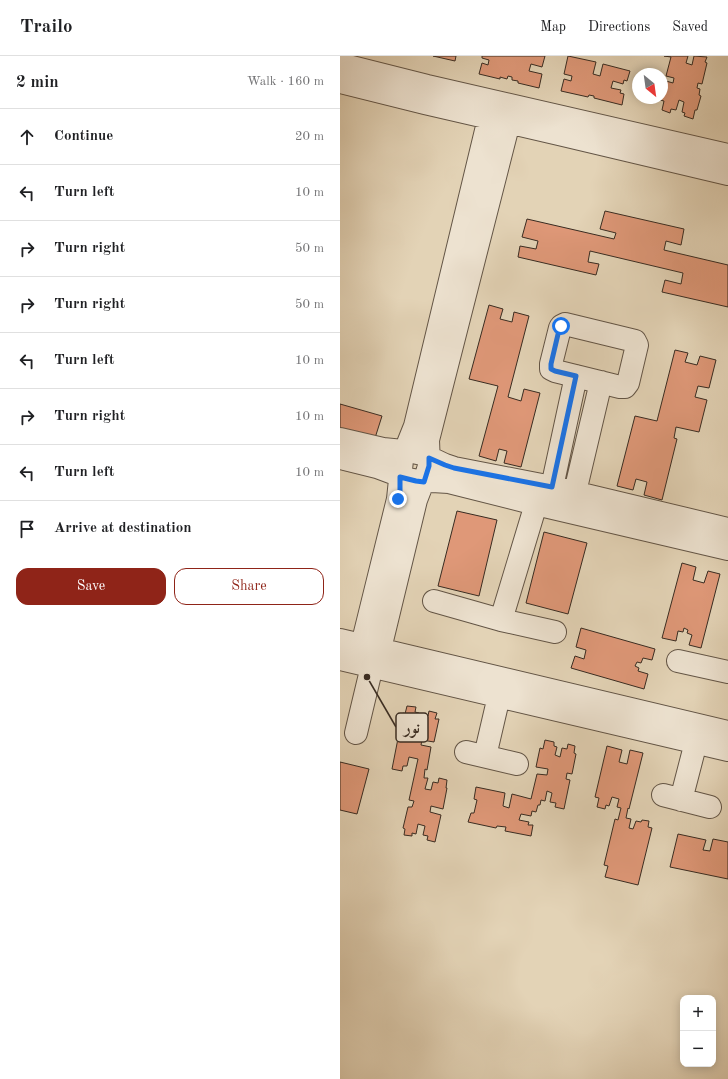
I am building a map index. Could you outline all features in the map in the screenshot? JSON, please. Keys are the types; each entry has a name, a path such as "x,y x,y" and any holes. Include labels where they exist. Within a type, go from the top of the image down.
{"street":[{"path":"340,64 499,120 562,126 728,174"},
{"path":"340,82 426,95 562,126 728,155"},
{"path":"356,733 400,492 400,477 405,451 415,426 499,120"},
{"path":"371,654 416,500 429,466 428,440 499,120"},
{"path":"565,324 633,340 636,343 628,383 625,387 623,388 576,376 553,371 550,366 560,328 565,324"},
{"path":"552,487 576,376"},
{"path":"575,492 601,382"},
{"path":"340,439 383,449 422,454 454,468 575,492 728,529"},
{"path":"340,458 385,470 400,477 416,481 449,482 536,504 728,548"},
{"path":"502,620 536,504"},
{"path":"434,601 502,620 555,632"},
{"path":"340,640 371,654 499,696 728,750"},
{"path":"340,659 371,654 728,732"},
{"path":"678,661 727,668"},
{"path":"499,696 475,754 517,764"},
{"path":"696,742 672,798 710,807"}],"building":[{"path":"433,56 456,56 455,61"},
{"path":"482,56 545,56 542,67 531,64 529,71 542,74 539,88 518,83 518,81 512,80 512,77 508,76 507,79 500,77 500,79 479,74 482,63 488,65 489,60 482,58"},
{"path":"568,56 596,62 593,74 600,76 603,64 630,71 627,81 624,80 623,84 613,81 611,88 621,90 620,93 624,94 622,105 594,98 594,96 589,95 588,97 561,91 564,79 571,81 572,76 564,74"},
{"path":"664,56 688,56 686,63 692,65 694,56 707,57 702,84 698,83 697,88 700,89 699,95 701,96 693,119 684,116 685,113 682,112 684,102 679,100 676,110 671,109 670,113 662,110 663,104 668,104 668,82 673,83 674,78 668,76 668,68 671,57"},
{"path":"605,211 684,229 681,245 666,241 664,250 728,265 728,307 662,292 665,280 681,284 683,273 590,251 588,262 599,264 596,275 518,257 520,246 536,249 538,241 522,237 527,219 614,239 616,233 600,229"},
{"path":"489,305 503,309 500,319 512,322 514,312 529,316 508,397 521,401 524,389 540,393 521,467 504,463 507,451 499,449 496,461 479,456 498,386 469,379"},
{"path":"675,350 688,353 685,362 697,365 700,356 716,360 709,388 698,386 695,397 707,400 699,432 676,427 674,438 677,439 662,500 644,495 647,482 636,479 633,490 617,486 635,416 657,421"},
{"path":"340,404 382,416 375,438 340,428"},
{"path":"457,511 497,520 479,596 438,586"},
{"path":"544,532 587,543 568,614 526,603"},
{"path":"682,563 696,567 693,580 704,583 708,571 720,574 701,648 689,645 692,635 687,633 688,630 684,628 683,632 678,631 676,641 662,638"},
{"path":"581,628 655,649 652,660 643,658 641,663 637,662 635,666 639,668 638,671 648,674 644,689 571,668 575,656 584,659 586,650 576,647"},
{"path":"407,706 416,707 415,712 419,713 417,722 422,723 424,715 428,716 429,711 437,713 435,719 439,719 434,742 422,740 421,745 431,747 427,770 425,769 424,778 428,778 425,789 431,790 433,782 438,783 439,778 447,780 443,809 431,806 430,812 441,815 435,842 427,840 428,836 423,835 425,826 418,824 416,834 412,833 412,836 404,835 405,829 403,828 408,807 412,807 414,801 409,800 418,759 409,757 407,766 403,766 402,771 392,769 403,713 405,714"},
{"path":"545,740 554,742 554,746 557,747 555,755 560,757 562,748 567,749 568,744 575,746 574,753 576,754 572,774 567,773 566,779 570,780 564,809 555,807 556,803 550,802 552,793 547,791 545,801 541,800 536,812 532,811 531,816 521,814 519,820 529,822 528,825 533,825 531,836 505,831 506,827 497,826 496,828 468,822 471,813 474,813 477,800 474,799 476,787 505,793 503,806 509,808 512,794 531,799 537,774 547,775 548,769 536,767 540,748 543,749"},
{"path":"607,746 622,750 619,762 627,764 630,750 643,753 626,818 631,819 629,828 633,829 636,821 641,822 642,820 649,821 648,827 652,828 638,885 605,877 608,866 604,865 615,819 618,820 621,808 617,807 619,799 612,797 609,806 606,805 605,809 597,807 599,798 595,797"},
{"path":"340,762 369,769 357,814 340,810"},
{"path":"678,834 706,840 703,850 710,851 713,839 728,842 728,879 670,867"}],"place":[{"name":"نور","path":"367,677"}],"route":[{"path":"398,499 400,492 400,477 424,482 429,466 429,458 454,468 552,487 576,376 553,371 550,366 561,326"}]}
